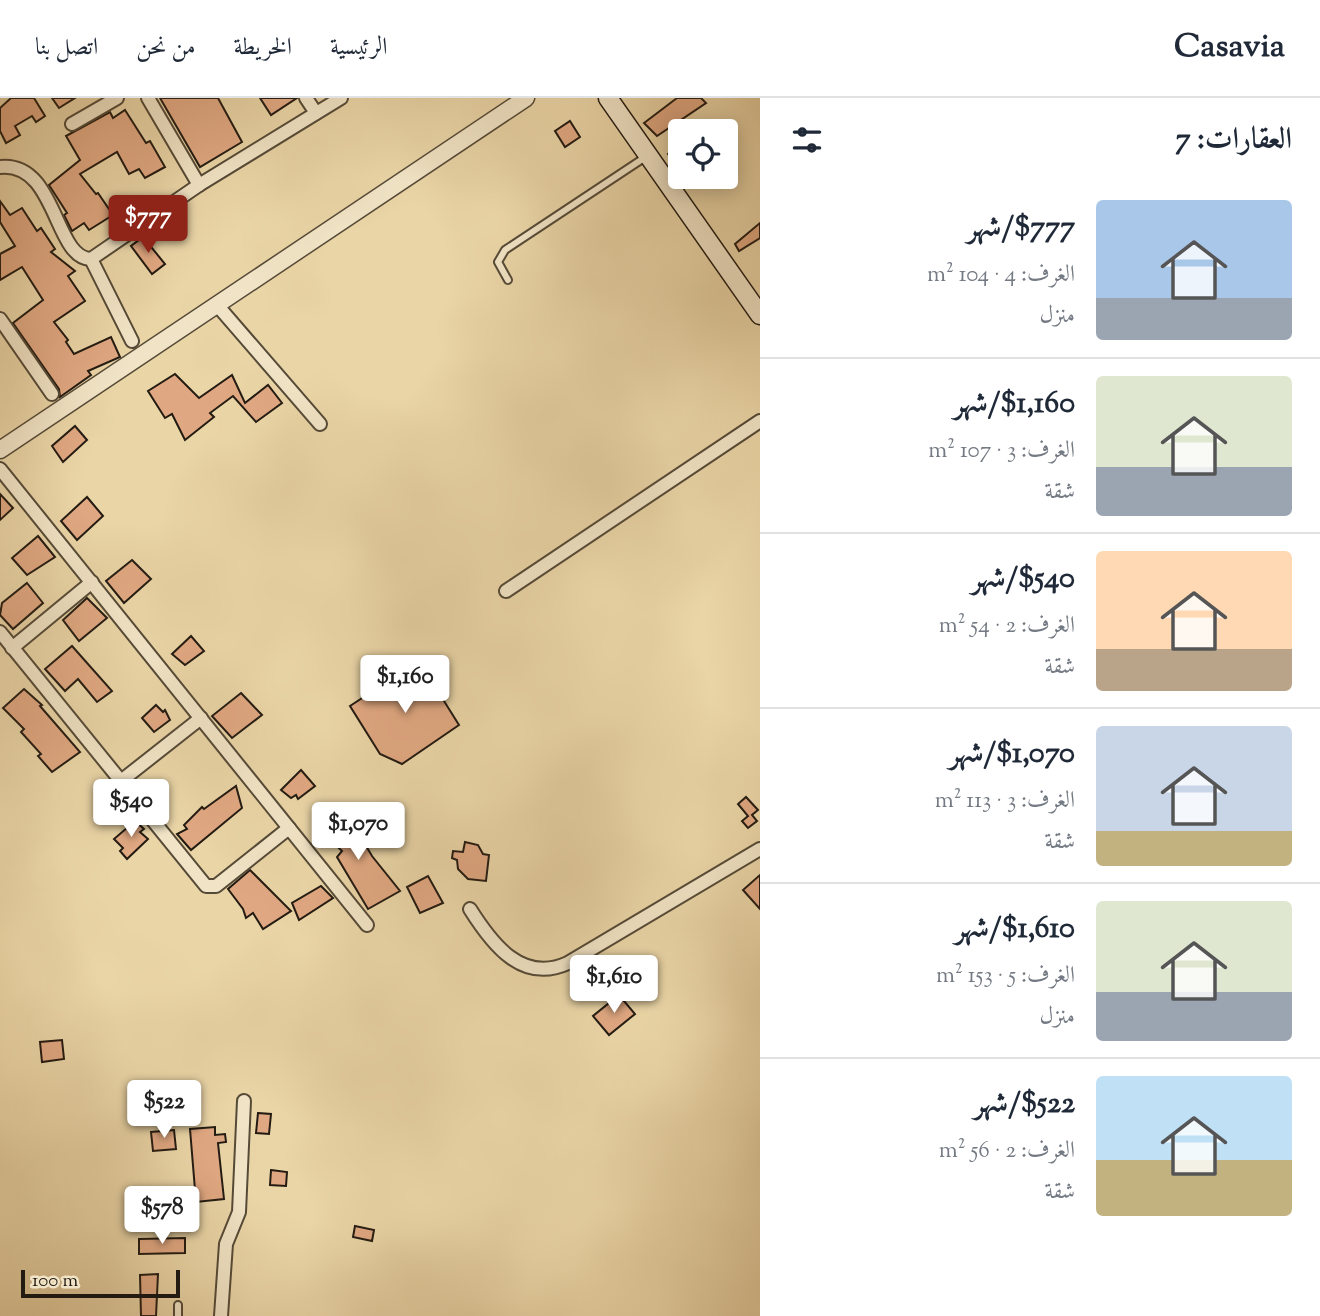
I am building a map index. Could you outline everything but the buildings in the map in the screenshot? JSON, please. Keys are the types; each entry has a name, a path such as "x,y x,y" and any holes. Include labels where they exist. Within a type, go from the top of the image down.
{"main road":[{"path":"608,98 760,315"}],"street":[{"path":"72,124 117,98"},
{"path":"148,98 200,185"},
{"path":"306,98 316,113"},
{"path":"0,167 13,166 30,173 76,252 85,259 91,258 200,185 341,98"},
{"path":"0,450 526,98"},
{"path":"91,258 132,341"},
{"path":"217,305 320,424"},
{"path":"0,319 52,394"},
{"path":"506,591 760,421"},
{"path":"0,469 367,925"},
{"path":"12,648 92,582"},
{"path":"0,632 209,888 216,886 289,828"},
{"path":"121,781 201,718"},
{"path":"470,909 492,943 505,955 528,966 553,969 568,963 760,849"},
{"path":"221,1316 226,1244 239,1212 244,1101"}],"lane":[{"path":"508,280 498,262 505,250 648,155"},
{"path":"178,1305 178,1316"}]}
